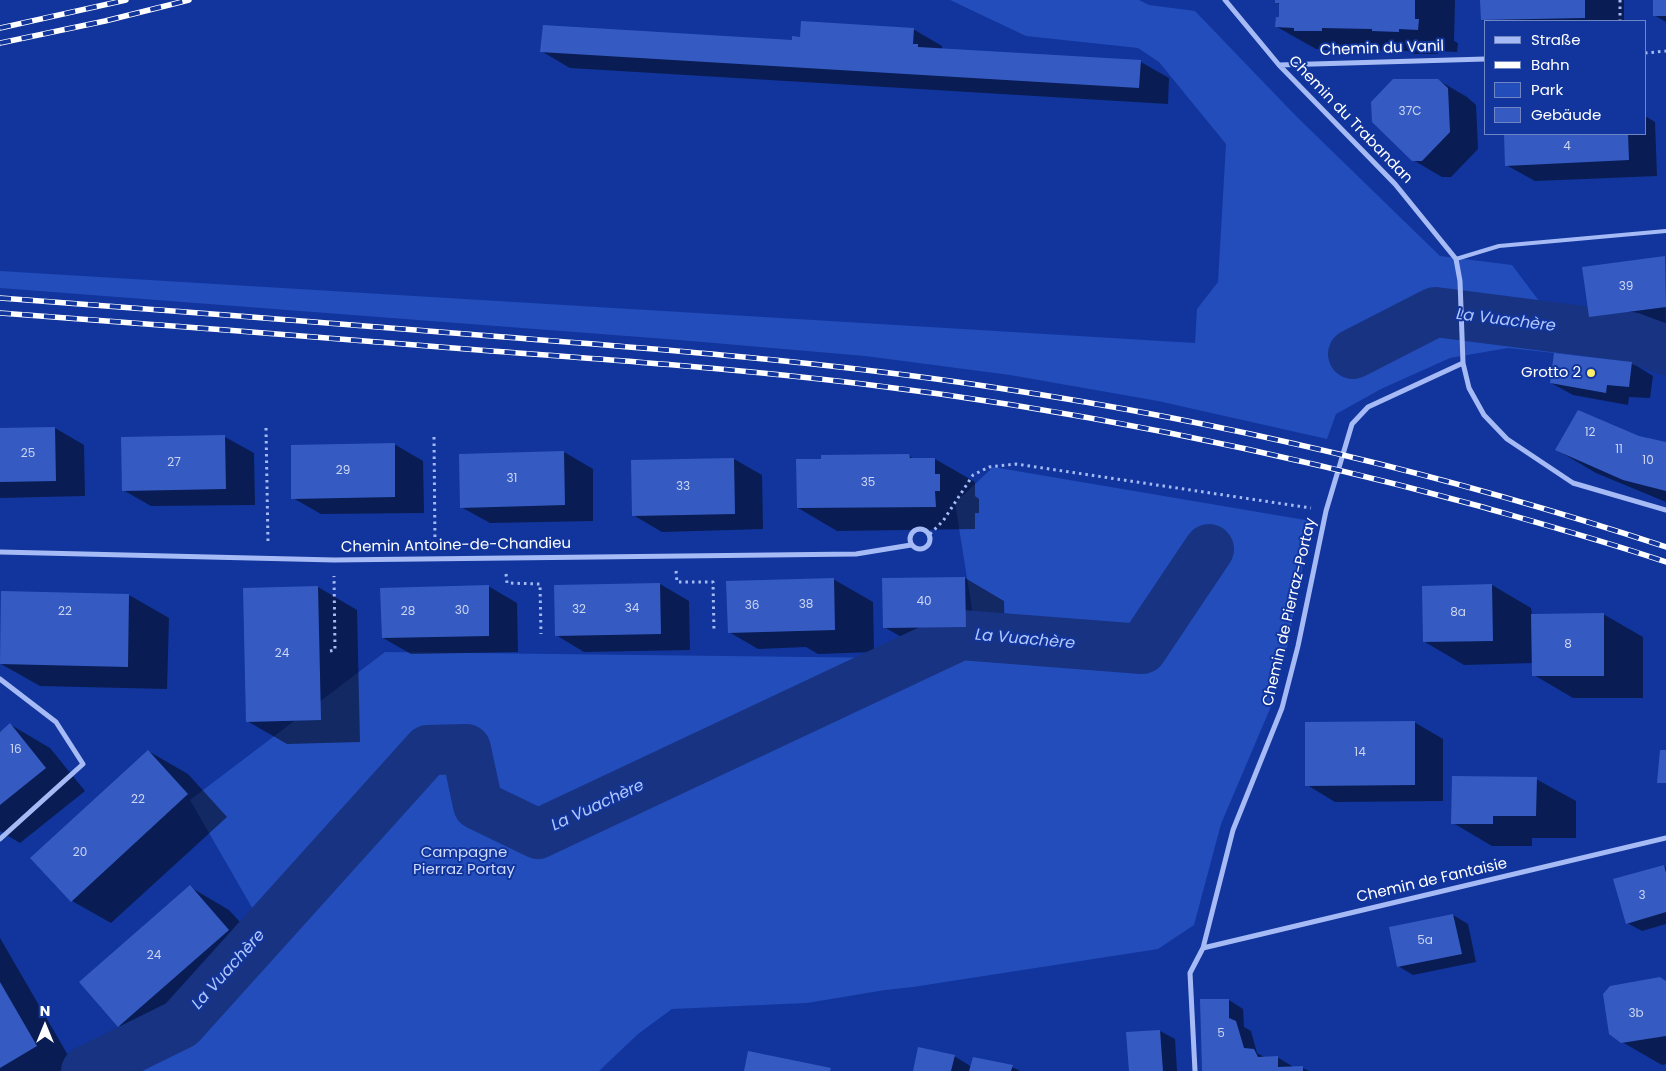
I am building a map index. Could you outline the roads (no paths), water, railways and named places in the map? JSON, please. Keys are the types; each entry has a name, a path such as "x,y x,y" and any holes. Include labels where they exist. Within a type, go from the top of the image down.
{"street":[{"name":"Chemin du Trabandan","path":"1225,0 1280,65 1396,184 1456,259 1460,281 1463,363 1469,388 1484,415 1507,439 1573,483 1666,510"},
{"name":"Chemin du Vanil","path":"1280,65 1484,59"},
{"name":"Chemin de Pierraz-Portay","path":"1195,1071 1190,973 1203,948 1233,830 1282,708 1298,646 1326,511 1352,424 1368,406 1463,363"},
{"name":"Chemin Antoine-de-Chandieu","path":"0,552 334,560 856,554 911,545 916,549 922,550 928,547 931,540 930,534 925,530 918,529 912,532 910,538 911,545"},
{"path":"0,678 56,722 83,764 0,839"},
{"name":"Chemin de Fantaisie","path":"1203,948 1666,838"}],"lane":[{"path":"1456,259 1499,246 1666,231"}],"waterway":[{"name":"La Vuachère","path":"1353,354 1435,312 1631,337 1666,350"},
{"name":"La Vuachère","path":"86,1071 181,1024 428,750 466,749 478,805 538,834 961,635 1142,649 1209,549"}],"railway":[{"path":"0,28 126,0"},
{"path":"0,43 105,21 189,0"},
{"path":"0,298 681,351 872,371 998,388 1167,417 1335,453 1502,497 1666,547"},
{"path":"0,313 677,365 941,394 1096,419 1327,467 1479,506 1666,562"}],"place":[{"name":"Grotto 2","path":"1591,373"}],"park label":[{"name":"Campagne Pierraz Portay","path":"464,862"}]}
